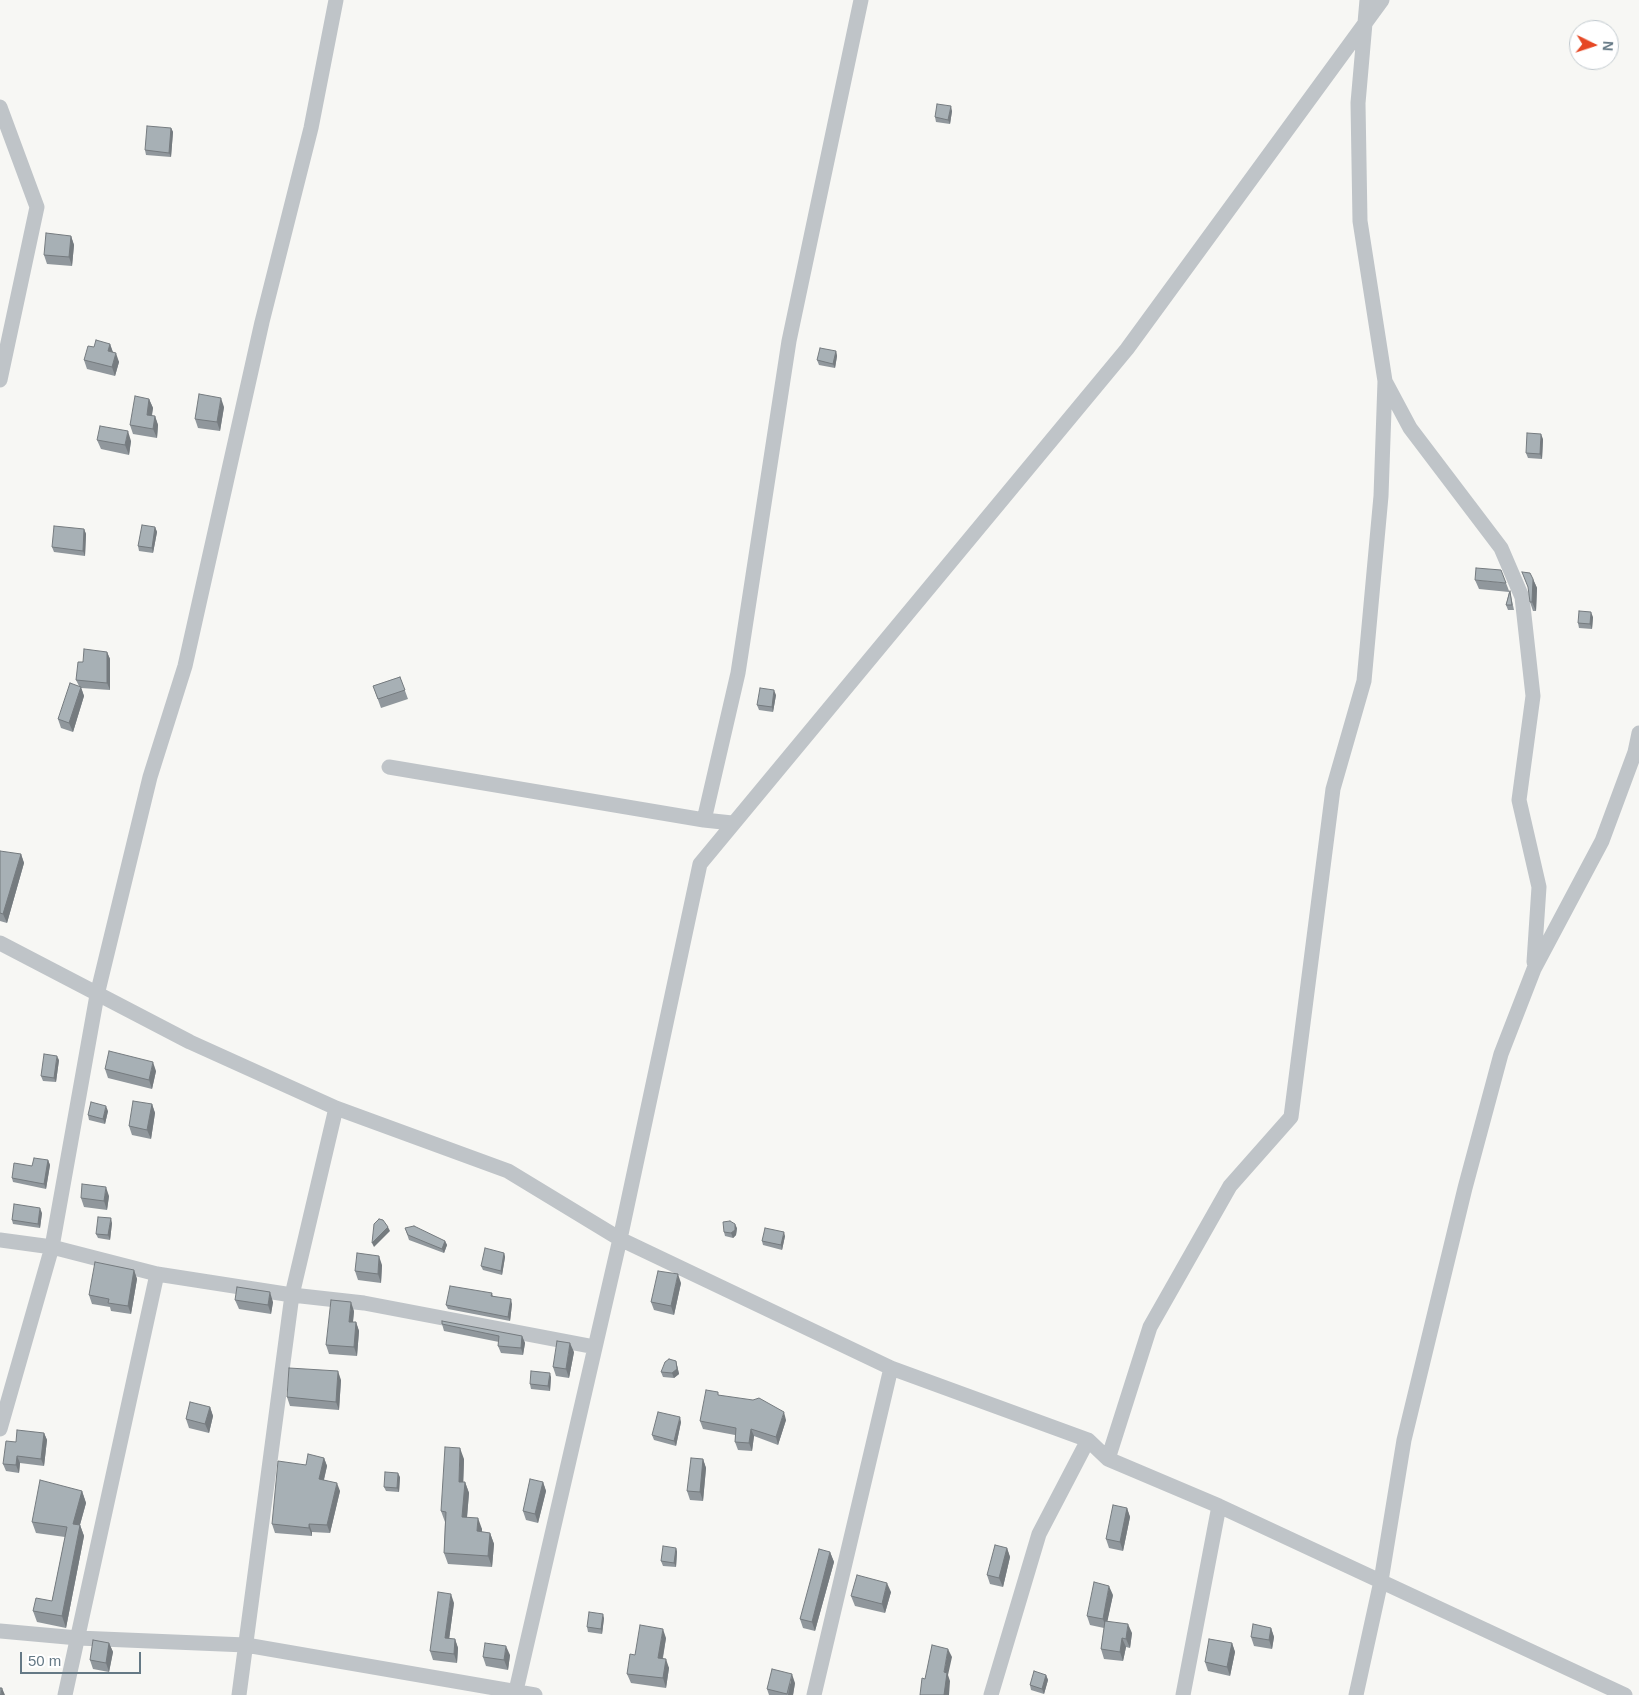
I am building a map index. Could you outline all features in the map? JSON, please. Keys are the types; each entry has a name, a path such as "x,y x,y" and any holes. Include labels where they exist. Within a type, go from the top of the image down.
{"street":[{"path":"0,1429 52,1247 97,995 150,776 186,666 262,322 311,128 336,0"},
{"path":"704,820 738,673 789,341 861,0"},
{"path":"1108,1459 1150,1327 1230,1186 1292,1117 1333,790 1364,681 1381,496 1385,382 1360,221 1358,103 1367,18 1367,0"},
{"path":"515,1694 620,1239 700,864 732,823 1127,349 1382,0"},
{"path":"0,106 37,207 0,380"},
{"path":"1385,382 1410,428 1501,548 1522,597 1533,696 1519,800 1539,887 1534,969"},
{"path":"1356,1695 1381,1581 1404,1440 1465,1188 1501,1054 1534,969 1602,841 1635,752 1639,733"},
{"path":"390,767 704,820 732,823"},
{"path":"0,943 190,1042 336,1108 508,1171 620,1239 891,1368 1088,1440 1108,1459 1220,1506 1625,1695"},
{"path":"239,1695 292,1295 336,1108"},
{"path":"0,1240 52,1247 158,1274 292,1295 364,1303 595,1347"},
{"path":"65,1695 158,1274"},
{"path":"814,1695 891,1368"},
{"path":"991,1695 1039,1534 1088,1440"},
{"path":"1183,1695 1220,1506"},
{"path":"0,1632 78,1638 246,1645 515,1694 535,1695"}],"building":[{"path":"937,104 951,106 948,120 935,117"},
{"path":"147,126 171,128 169,153 145,150"},
{"path":"46,233 71,236 69,257 44,255"},
{"path":"96,340 110,344 108,351 116,353 112,367 84,360 88,346 94,347"},
{"path":"820,348 836,351 833,364 817,360"},
{"path":"199,394 221,398 217,422 195,419"},
{"path":"135,396 149,399 147,415 155,416 153,429 130,425"},
{"path":"100,426 128,431 125,445 97,440"},
{"path":"1527,433 1541,434 1540,454 1526,453"},
{"path":"142,525 155,527 152,548 138,546"},
{"path":"54,526 84,529 83,551 52,547"},
{"path":"1476,568 1501,570 1506,583 1475,580"},
{"path":"1522,572 1530,573 1533,579 1532,602 1530,602 1528,587"},
{"path":"1510,591 1512,605 1506,605"},
{"path":"1579,611 1591,612 1590,624 1578,623"},
{"path":"84,649 107,652 107,683 76,680 78,662 83,662"},
{"path":"400,677 405,690 378,699 373,686"},
{"path":"70,683 81,687 69,723 58,719"},
{"path":"760,688 774,690 772,707 757,705"},
{"path":"0,851 21,854 3,914 0,913"},
{"path":"109,1051 153,1062 149,1080 105,1069"},
{"path":"44,1054 57,1056 54,1078 41,1076"},
{"path":"133,1101 152,1104 147,1130 129,1126"},
{"path":"91,1102 106,1106 103,1119 88,1115"},
{"path":"34,1158 48,1160 44,1184 12,1178 14,1163 32,1166"},
{"path":"82,1184 106,1187 104,1201 81,1198"},
{"path":"14,1204 40,1208 38,1224 12,1220"},
{"path":"98,1217 111,1218 108,1235 96,1234"},
{"path":"379,1219 383,1220 388,1227 372,1243 374,1224"},
{"path":"730,1221 735,1224 735,1230 731,1233 724,1232 723,1222"},
{"path":"414,1226 445,1241 442,1249 408,1235 405,1228"},
{"path":"765,1228 784,1232 781,1245 762,1241"},
{"path":"485,1248 504,1253 501,1271 481,1266"},
{"path":"357,1253 379,1256 378,1274 355,1271"},
{"path":"95,1262 134,1270 128,1306 108,1303 109,1299 89,1295"},
{"path":"658,1271 678,1274 671,1306 651,1302"},
{"path":"450,1286 492,1293 491,1296 511,1299 508,1317 446,1305"},
{"path":"237,1287 270,1292 268,1305 235,1300"},
{"path":"331,1300 351,1302 349,1322 356,1322 354,1347 326,1345"},
{"path":"442,1321 522,1336 521,1348 498,1346 499,1336 442,1324"},
{"path":"557,1341 570,1343 566,1369 553,1367"},
{"path":"669,1359 676,1361 677,1369 672,1373 661,1372 665,1362"},
{"path":"289,1368 338,1371 336,1402 287,1397"},
{"path":"531,1371 550,1373 548,1386 530,1384"},
{"path":"706,1390 718,1392 718,1395 753,1400 759,1398 784,1412 776,1437 751,1429 749,1443 735,1442 736,1428 700,1421"},
{"path":"190,1402 210,1407 205,1424 186,1419"},
{"path":"658,1412 680,1417 674,1441 652,1435"},
{"path":"17,1430 44,1433 41,1459 17,1456 16,1465 3,1464 6,1441 16,1442"},
{"path":"445,1447 460,1448 459,1482 465,1482 462,1517 478,1518 477,1531 490,1533 488,1556 444,1553 446,1512 441,1511"},
{"path":"308,1454 324,1458 319,1479 337,1483 327,1525 309,1524 309,1528 272,1524 278,1461 306,1465"},
{"path":"691,1458 703,1459 700,1492 687,1491"},
{"path":"385,1472 398,1473 397,1488 384,1487"},
{"path":"530,1479 543,1482 535,1514 523,1511"},
{"path":"40,1480 82,1491 73,1524 80,1525 62,1616 33,1611 36,1598 52,1601 67,1527 32,1522"},
{"path":"1113,1505 1127,1508 1120,1542 1106,1539"},
{"path":"995,1545 1007,1548 999,1578 987,1575"},
{"path":"663,1546 676,1548 674,1563 661,1561"},
{"path":"819,1549 830,1552 812,1622 800,1619"},
{"path":"857,1575 887,1583 882,1604 851,1596"},
{"path":"1094,1582 1109,1586 1103,1619 1087,1616"},
{"path":"438,1592 451,1594 445,1638 455,1639 454,1654 430,1651"},
{"path":"589,1612 603,1614 601,1629 587,1627"},
{"path":"1105,1621 1128,1624 1126,1639 1122,1638 1120,1652 1101,1649"},
{"path":"1253,1624 1271,1628 1269,1640 1251,1637"},
{"path":"640,1625 663,1629 658,1658 666,1659 663,1678 627,1674 630,1654 635,1655"},
{"path":"1209,1639 1232,1643 1227,1667 1205,1662"},
{"path":"93,1640 109,1643 106,1663 90,1660"},
{"path":"485,1643 506,1646 504,1660 483,1657"},
{"path":"932,1645 948,1649 944,1672 947,1673 944,1695 920,1695 922,1678 925,1679"},
{"path":"772,1669 792,1674 787,1694 767,1689"},
{"path":"1034,1671 1046,1675 1042,1689 1030,1685"}]}
